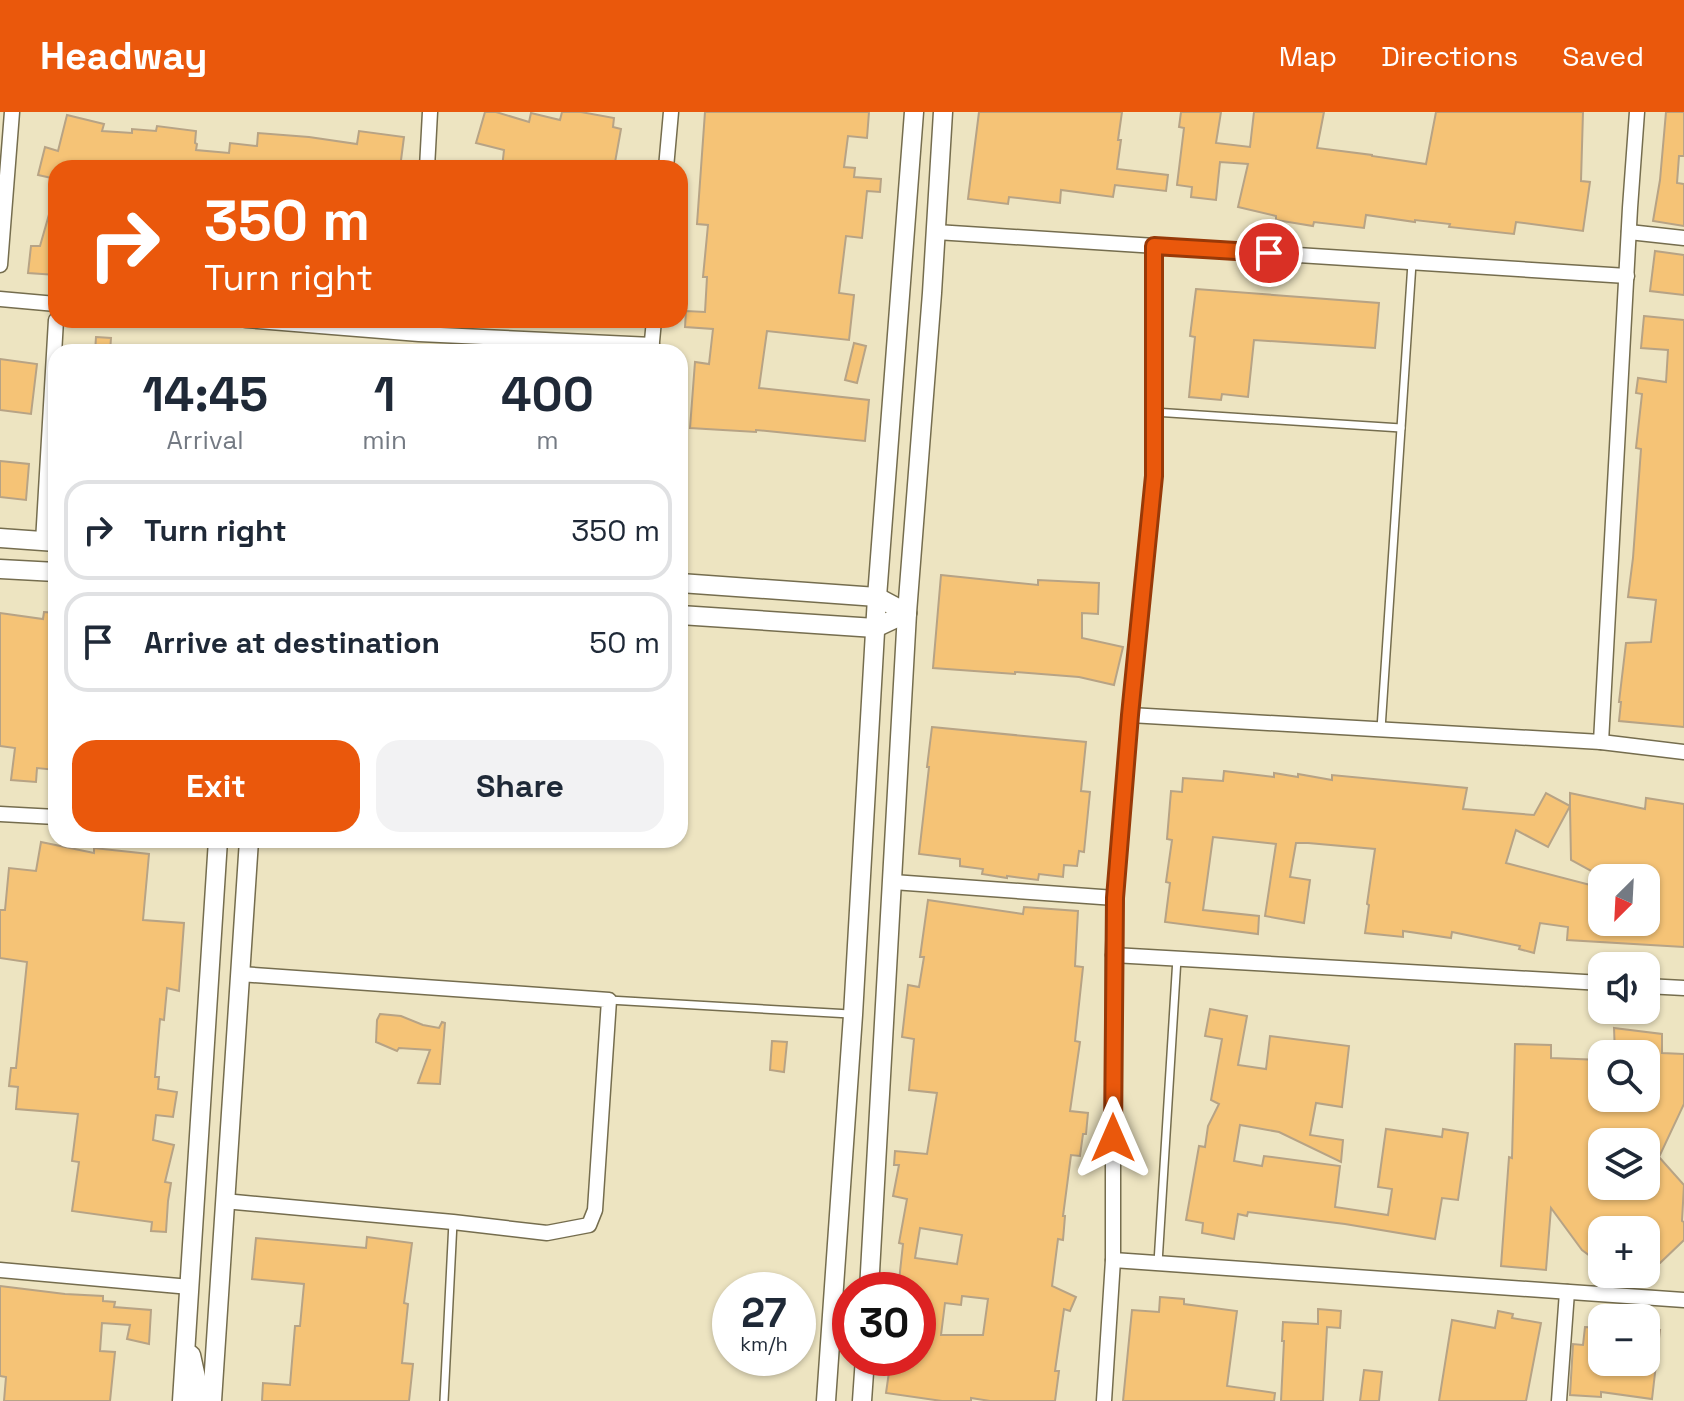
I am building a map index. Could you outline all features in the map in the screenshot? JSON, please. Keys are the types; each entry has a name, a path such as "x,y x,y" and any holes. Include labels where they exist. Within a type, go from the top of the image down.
{"street":[{"path":"0,265 12,112"},
{"path":"427,160 430,112"},
{"path":"667,160 671,112"},
{"path":"826,1401 853,1015 877,597 914,112"},
{"path":"870,1272 907,613 943,112"},
{"path":"1601,742 1637,112"},
{"path":"936,232 1627,276"},
{"path":"1629,232 1684,238"},
{"path":"1104,1401 1113,1260 1115,898 1154,476 1154,246"},
{"path":"0,299 48,303"},
{"path":"430,328 598,344"},
{"path":"0,538 48,542"},
{"path":"0,569 48,572"},
{"path":"688,584 877,597 907,613"},
{"path":"688,616 875,628 907,613"},
{"path":"1130,715 1601,742 1684,752"},
{"path":"0,814 48,817"},
{"path":"182,1401 217,848"},
{"path":"212,1401 248,848"},
{"path":"893,882 1115,898"},
{"path":"1113,955 1588,982"},
{"path":"224,1201 547,1233 589,1225 595,1210 609,1000 240,974"},
{"path":"1660,987 1684,988"},
{"path":"1113,1260 1684,1300"},
{"path":"0,1270 190,1287"},
{"path":"1559,1401 1567,1292"},
{"path":"186,1333 197,1382 195,1401"},
{"path":"862,1401 864,1376"}],"lane":[{"path":"1381,729 1412,263"},
{"path":"1154,412 1401,428"},
{"path":"1158,1263 1177,958"},
{"path":"609,1000 853,1015"},
{"path":"444,1401 453,1222"}],"building":[{"path":"485,112 496,112 529,122 531,113 560,120 562,112 581,112 614,118 613,127 621,129 615,160 503,160 504,150 476,143"},
{"path":"705,112 869,112 867,138 848,136 844,167 855,168 854,177 881,179 880,192 867,191 862,238 846,236 839,293 854,295 849,340 767,331 759,388 869,400 865,441 756,430 690,428 695,362 709,364 713,329 688,327 688,311 705,312 707,277 703,277 708,225 697,224"},
{"path":"979,112 1122,112 1117,169 1168,175 1166,191 1115,185 1113,197 1061,190 1060,203 1009,197 1008,204 968,199"},
{"path":"1181,112 1221,112 1216,143 1250,147 1254,112 1324,112 1317,148 1426,164 1436,112 1583,112 1581,181 1590,182 1583,231 1516,222 1514,234 1366,215 1364,228 1314,222 1313,226 1276,220 1276,216 1238,207 1248,164 1220,162 1216,200 1191,197 1192,187 1177,185 1184,128 1179,127"},
{"path":"1666,112 1684,112 1684,156 1679,156 1677,183 1684,184 1684,226 1653,221"},
{"path":"67,115 104,124 102,131 156,131 157,126 196,131 196,150 229,153 230,143 257,146 258,133 357,144 359,131 404,137 401,160 48,160 48,177 38,175 45,147 58,151"},
{"path":"48,218 48,274 28,273 31,246 40,246"},
{"path":"1655,251 1684,255 1684,295 1650,291"},
{"path":"1196,289 1379,303 1375,348 1254,340 1248,397 1222,394 1221,400 1189,397 1195,337 1190,336"},
{"path":"1644,316 1684,320 1684,727 1619,721 1626,643 1651,642 1656,600 1628,597 1641,449 1636,448 1642,394 1636,393 1638,378 1666,382 1668,350 1641,348"},
{"path":"96,337 111,338 111,344 96,344"},
{"path":"854,343 866,346 857,383 845,380"},
{"path":"0,359 37,364 31,414 0,410"},
{"path":"0,461 29,464 26,500 0,497"},
{"path":"941,575 1038,585 1038,580 1099,583 1098,614 1082,613 1082,638 1123,647 1114,685 1079,677 933,668"},
{"path":"44,612 48,612 48,769 37,768 36,782 11,780 15,748 0,746 0,613 43,619"},
{"path":"932,727 1086,742 1081,791 1090,792 1084,852 1079,851 1077,866 1064,865 1063,877 1039,874 1038,880 1007,878 982,874 983,869 960,866 960,859 919,854"},
{"path":"1224,771 1274,777 1274,773 1298,777 1298,774 1332,780 1332,775 1467,788 1463,809 1534,815 1546,793 1570,806 1570,793 1645,809 1646,798 1684,804 1684,947 1567,940 1568,927 1540,923 1534,953 1519,949 1520,946 1452,932 1451,938 1403,931 1403,937 1365,933 1375,849 1308,843 1296,843 1290,877 1310,880 1304,923 1265,916 1276,844 1213,837 1203,910 1259,916 1258,934 1165,922 1170,883 1166,882 1172,840 1167,839 1171,791 1182,792 1183,778 1223,781"},
{"path":"41,842 48,843 48,848 94,853 94,848 149,854 143,920 184,923 179,991 167,988 164,1020 160,1019 155,1077 159,1077 158,1089 177,1092 173,1117 156,1115 153,1140 174,1145 165,1182 171,1183 166,1232 151,1231 152,1222 72,1211 79,1162 72,1161 78,1114 16,1109 18,1087 9,1086 11,1068 16,1068 27,962 0,958 0,910 5,910 9,868 36,871"},
{"path":"928,900 1023,914 1024,907 1078,911 1075,966 1083,967 1075,1041 1080,1042 1070,1111 1088,1113 1080,1156 1071,1155 1063,1240 1058,1239 1052,1286 1076,1297 1070,1311 1064,1309 1055,1371 1059,1371 1055,1401 971,1398 971,1401 942,1401 886,1393 888,1376 936,1376 936,1272 900,1272 903,1244 899,1243 907,1199 893,1196 899,1165 894,1165 895,1151 927,1154 937,1093 909,1090 914,1039 902,1037 908,985 919,987 924,957 920,957","holes":["920,1228 962,1235 957,1264 915,1258","962,1296 988,1299 983,1335 941,1335 945,1303 961,1305"]},
{"path":"1210,1009 1247,1016 1238,1065 1266,1069 1270,1036 1349,1046 1342,1107 1316,1103 1310,1135 1343,1140 1341,1162 1279,1132 1240,1125 1234,1161 1262,1166 1264,1156 1340,1166 1335,1207 1388,1215 1392,1189 1378,1187 1386,1129 1442,1137 1443,1129 1468,1133 1458,1200 1442,1198 1435,1239 1248,1212 1247,1216 1238,1214 1234,1239 1202,1233 1203,1223 1186,1220 1199,1146 1205,1147 1208,1126 1219,1104 1211,1100 1222,1039 1205,1036"},
{"path":"380,1014 401,1016 439,1028 442,1022 445,1023 440,1084 418,1083 430,1050 399,1048 397,1051 376,1042"},
{"path":"1614,1028 1662,1034 1662,1053 1684,1054 1684,1104 1660,1155 1660,1128 1588,1128 1588,1200 1660,1200 1660,1158 1684,1185 1684,1240 1660,1263 1660,1216 1588,1216 1588,1254 1551,1208 1546,1270 1501,1266 1509,1157 1512,1158 1515,1044 1551,1045 1551,1058 1588,1059 1588,1112 1660,1112 1660,1040 1614,1040"},
{"path":"772,1041 787,1042 784,1072 770,1070"},
{"path":"367,1237 412,1243 404,1303 408,1304 402,1363 413,1364 409,1401 262,1401 263,1383 290,1385 295,1326 300,1326 304,1284 252,1279 256,1238 366,1248"},
{"path":"0,1286 103,1296 103,1301 115,1302 114,1307 151,1310 149,1344 127,1339 130,1325 102,1323 100,1351 115,1352 110,1401 4,1401 6,1377 0,1376"},
{"path":"1160,1297 1184,1299 1184,1304 1237,1311 1227,1386 1275,1393 1274,1401 1123,1401 1132,1310 1159,1312"},
{"path":"1318,1309 1341,1311 1340,1328 1327,1327 1323,1401 1281,1401 1283,1322 1318,1324"},
{"path":"1498,1311 1513,1314 1512,1318 1541,1323 1526,1401 1439,1401 1452,1320 1495,1328"},
{"path":"1585,1327 1588,1327 1588,1376 1655,1376 1652,1399 1601,1392 1601,1397 1570,1395 1573,1344 1583,1345"},
{"path":"1364,1370 1382,1372 1379,1401 1360,1401"}],"route":[{"path":"1113,1138 1115,898 1154,476 1154,246 1269,253"}]}
